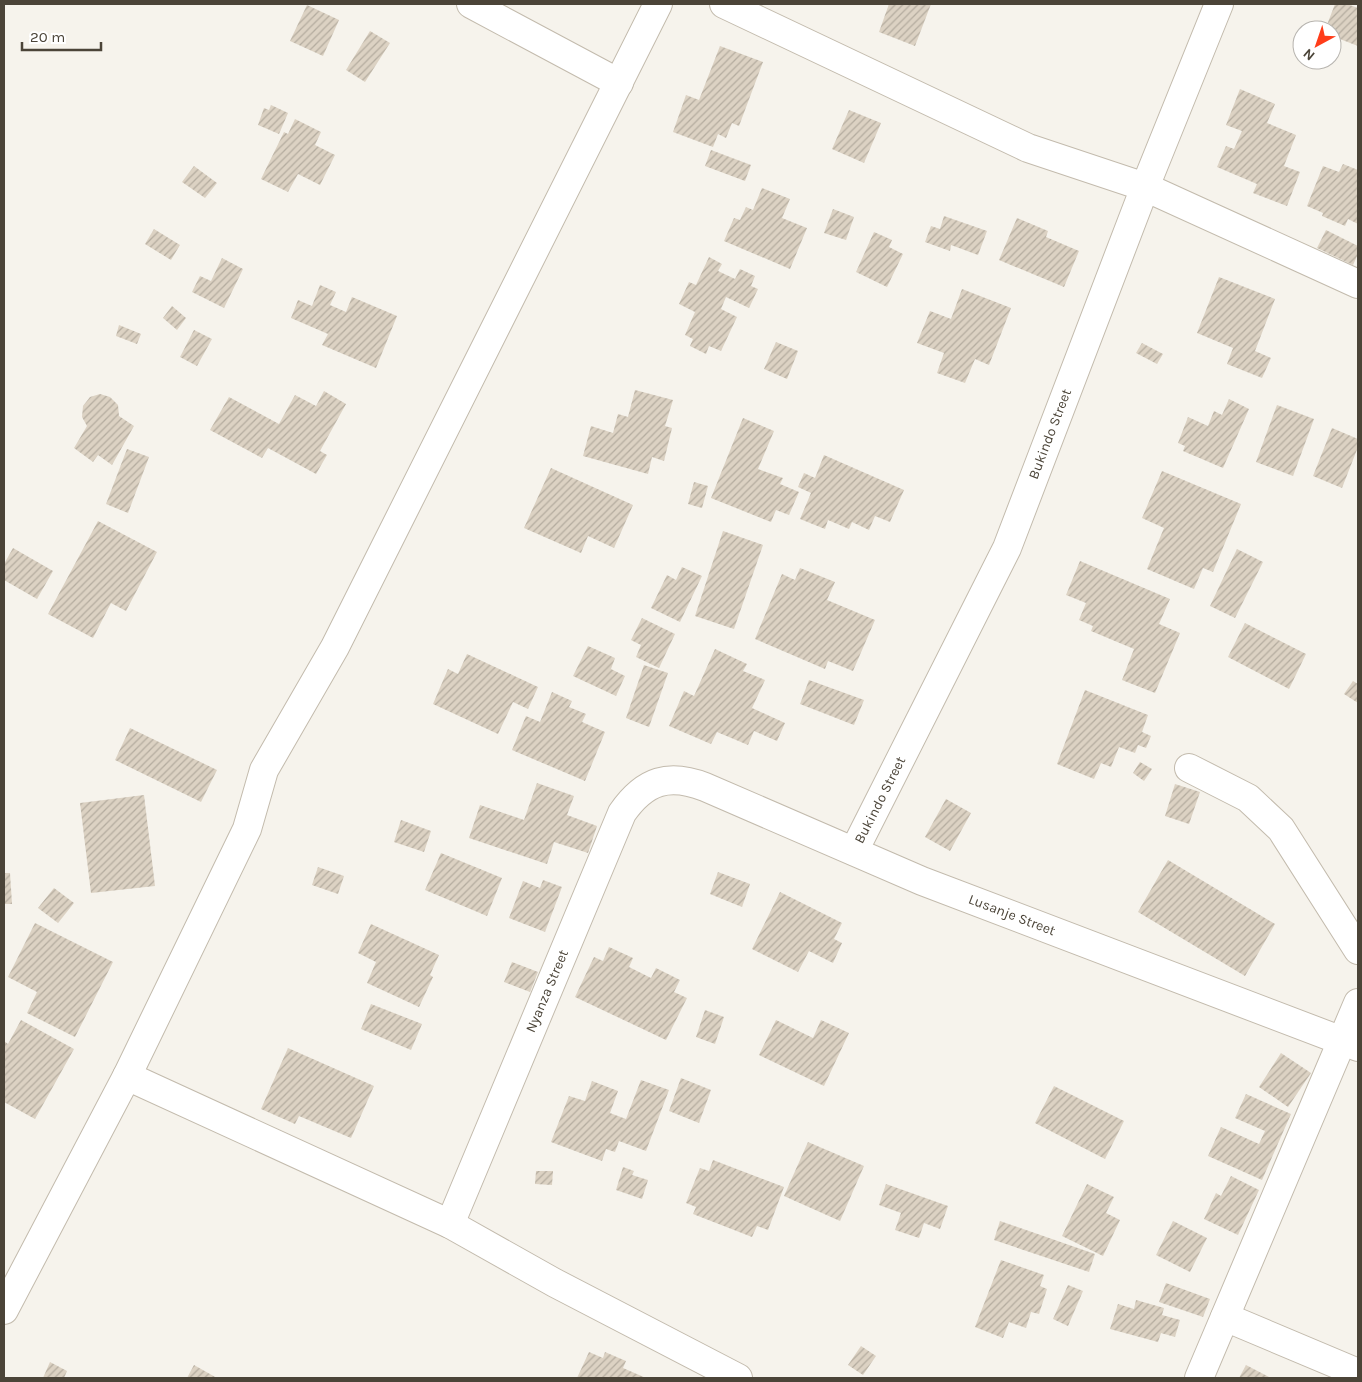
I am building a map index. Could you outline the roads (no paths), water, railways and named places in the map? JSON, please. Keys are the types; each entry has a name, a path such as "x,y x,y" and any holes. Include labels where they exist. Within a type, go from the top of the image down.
{"street":[{"path":"470,4 619,83"},
{"path":"4,1310 127,1076 247,829 264,770 335,646 658,4"},
{"path":"724,4 1028,148 1145,187 1358,284"},
{"name":"Bukindo Street","path":"854,851 1006,548 1145,187 1219,4"},
{"path":"1189,768 1248,798 1281,829 1358,950"},
{"name":"Lusanje Street","path":"668,780 687,780 922,881 1350,1043"},
{"name":"Nyanza Street","path":"450,1224 622,812 634,797 649,785 668,780"},
{"path":"1200,1378 1225,1317 1350,1043 1358,1003"},
{"path":"127,1076 450,1224 555,1283 738,1378"},
{"path":"1225,1317 1358,1373"}]}
